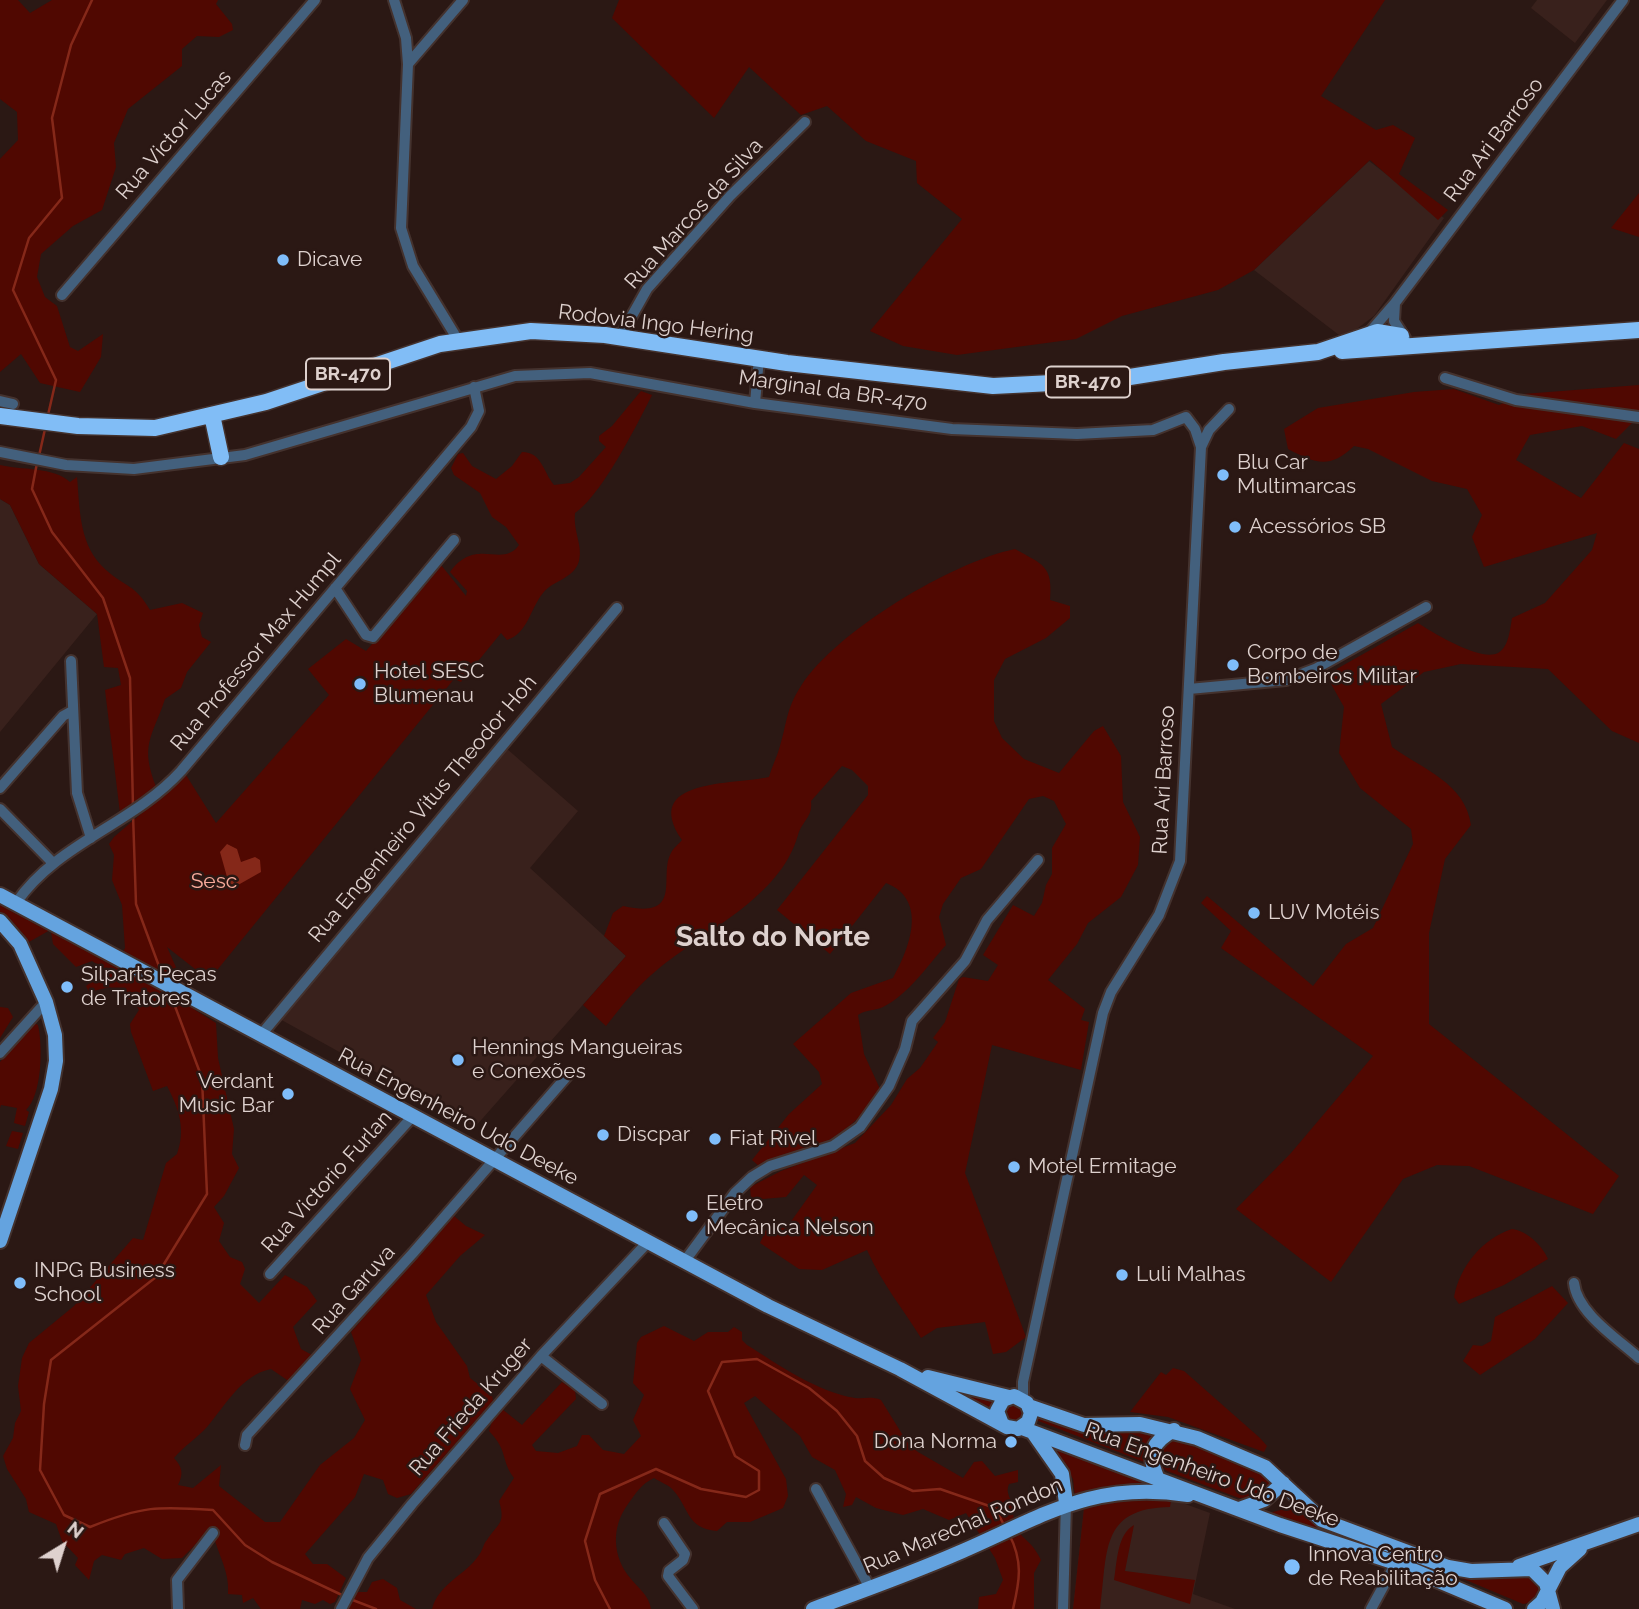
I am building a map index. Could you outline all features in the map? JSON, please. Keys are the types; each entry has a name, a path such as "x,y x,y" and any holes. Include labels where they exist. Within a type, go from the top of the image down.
{"highway":[{"path":"1318,352 1639,330"},
{"name":"Rodovia Ingo Hering","path":"0,416 78,426 155,428 266,402 458,340 531,331 620,337 759,358 1004,386 1073,384 1318,352"},
{"path":"1318,352 1337,348 1367,335 1390,333 1401,336"},
{"path":"212,415 221,457"}],"main road":[{"name":"Rua Engenheiro Udo Deeke","path":"0,895 684,1262 768,1306 900,1369 1002,1423"},
{"path":"0,920 20,944 46,1002 55,1035 54,1075 0,1241"},
{"name":"Rua Engenheiro Udo Deeke","path":"900,1369 1019,1400 1084,1424 1133,1423 1174,1430 1265,1467 1308,1511 1336,1527 1448,1567 1471,1572 1515,1568 1639,1524"},
{"path":"1027,1430 1030,1418 1019,1400 1000,1403 997,1411 1002,1423 1010,1429 1027,1430 1062,1474 1066,1503"},
{"name":"Rua Engenheiro Udo Deeke","path":"1027,1430 1157,1476 1239,1509 1396,1563 1505,1609"},
{"path":"1157,1476 1151,1463 1151,1451 1156,1442 1174,1430"},
{"path":"1239,1509 1264,1500 1283,1483"},
{"name":"Rua Marechal Rondon","path":"813,1609 983,1542 1066,1503 1103,1494 1144,1492 1164,1492 1215,1500"},
{"path":"1534,1609 1549,1590 1560,1567 1586,1543"},
{"path":"1515,1568 1537,1571 1549,1590 1553,1609"}],"street":[{"name":"Rua Victor Lucas","path":"62,295 315,0"},
{"path":"394,0 406,38 408,64 401,228 412,266 458,340"},
{"path":"408,64 463,0"},
{"name":"Rua Ari Barroso","path":"1367,335 1395,303 1623,0"},
{"name":"Rua Marcos da Silva","path":"620,337 647,289 730,196 805,122"},
{"path":"1395,303 1394,321 1401,336 1427,345"},
{"path":"755,403 759,358"},
{"name":"Marginal da BR-470","path":"4,453 66,465 134,469 245,455 299,442 515,376 590,373 755,403 952,429 1077,434 1153,430 1186,417"},
{"path":"1445,378 1516,400 1639,417"},
{"name":"Rua Professor Max Humpl","path":"16,904 29,886 53,863 152,800 181,771 471,427 479,411 474,387"},
{"path":"0,401 13,404"},
{"path":"1201,447 1209,430 1228,409"},
{"name":"Rua Ari Barroso","path":"1019,1400 1103,1013 1111,992 1159,915 1180,861 1201,447 1195,429 1186,417"},
{"path":"335,588 366,635 373,637 454,540"},
{"path":"1189,689 1286,680 1315,669 1426,607"},
{"name":"Rua Engenheiro Vitus Theodor Hoh","path":"260,1036 617,608"},
{"path":"71,661 77,793 91,838"},
{"path":"0,788 62,716 72,711"},
{"path":"0,809 53,863"},
{"path":"684,1262 729,1200 752,1177 770,1166 833,1146 860,1127 892,1079 912,1021 965,961 987,920 1038,860"},
{"path":"0,1053 46,1002"},
{"name":"Rua Garuva","path":"245,1445 247,1435 568,1075"},
{"name":"Rua Victorio Furlan","path":"270,1274 412,1117"},
{"name":"Rua Frieda Kruger","path":"341,1608 368,1558 412,1504 541,1356 648,1242"},
{"path":"1574,1283 1584,1308 1639,1358"},
{"path":"541,1356 602,1404"},
{"path":"816,1489 870,1588"},
{"path":"1063,1609 1066,1503"},
{"path":"664,1523 685,1554 683,1560 669,1571 668,1576 693,1609"},
{"path":"178,1609 177,1580 214,1533"},
{"path":"1371,1609 1396,1563"}],"shaded area":[{"path":"1537,0 1607,0 1575,43 1531,8"},
{"path":"1369,161 1444,218 1374,316 1350,334 1339,335 1254,270"},
{"path":"0,499 10,505 39,564 97,614 0,732"},
{"path":"506,748 578,811 530,868 626,956 475,1127 278,1018"},
{"path":"227,844 237,849 241,862 255,857 260,860 261,872 238,885 229,884 220,852"},
{"path":"1145,1497 1177,1501 1210,1513 1193,1594 1235,1609 1073,1609 1084,1508"}],"green space":[{"path":"0,0 18,0 30,13 52,0 218,0 216,4 232,24 233,30 219,37 197,36 182,49 182,66 128,109 114,143 116,167 102,210 73,226 41,254 37,277 45,297 57,306 70,347 78,351 103,334 101,357 80,392 40,383 21,354 0,372 0,159 18,140 17,112 0,99"},
{"path":"619,0 1385,0 1321,96 1376,130 1393,125 1415,138 1399,174 1448,210 1438,220 1370,160 1254,270 1218,290 1122,316 1076,339 957,355 903,346 870,331 962,219 917,183 916,161 866,141 827,106 801,115 749,67 714,118 612,18"},
{"path":"1639,193 1639,237 1611,228"},
{"path":"1639,385 1639,416 1616,439 1582,426 1530,435 1516,460 1581,498 1624,443 1639,449 1639,743 1612,731 1548,669 1461,664 1424,672 1381,704 1392,747 1452,788 1461,798 1471,825 1445,859 1429,933 1429,1024 1619,1176 1593,1214 1469,1166 1437,1165 1403,1179 1331,1282 1236,1209 1291,1153 1373,1056 1221,948 1231,931 1201,903 1207,896 1313,986 1346,944 1373,928 1413,844 1411,829 1360,788 1339,753 1344,707 1326,675 1418,623 1469,650 1480,654 1498,653 1507,642 1512,618 1545,603 1592,550 1597,533 1484,567 1472,537 1482,515 1467,489 1432,481 1368,449 1354,446 1337,459 1314,461 1288,449 1284,429 1318,408 1414,392 1454,389 1499,405 1523,394"},
{"name":"Sesc","path":"641,391 652,395 637,424 596,492 575,513 580,555 573,572 543,593 520,632 507,640 501,633 461,682 454,679 209,980 167,947 195,1010 216,1023 218,1058 234,1129 232,1154 239,1168 224,1196 214,1207 224,1223 219,1241 230,1257 242,1262 245,1269 240,1284 259,1303 285,1275 307,1287 317,1301 293,1327 301,1349 312,1355 290,1382 271,1369 260,1372 242,1384 207,1427 174,1458 181,1470 178,1485 193,1488 221,1465 219,1486 265,1522 280,1522 320,1465 354,1438 365,1420 350,1389 361,1360 351,1332 454,1216 466,1226 485,1235 460,1256 426,1295 436,1322 467,1366 470,1378 492,1395 493,1401 411,1494 397,1498 388,1494 383,1480 364,1474 355,1497 305,1554 313,1564 327,1564 346,1578 335,1602 330,1604 323,1600 315,1604 302,1600 300,1609 261,1609 253,1598 243,1603 242,1595 228,1594 227,1577 212,1528 182,1558 162,1559 144,1548 125,1554 121,1560 102,1555 94,1561 89,1580 75,1565 78,1558 62,1541 56,1524 29,1512 26,1499 7,1469 3,1456 13,1438 15,1423 21,1411 18,1386 22,1358 29,1343 74,1306 133,1238 143,1240 166,1163 177,1154 181,1128 178,1111 167,1086 153,1091 131,1032 130,1024 139,1010 134,1002 110,987 89,992 86,986 106,970 92,961 76,967 53,944 51,932 53,928 115,967 125,948 122,905 112,880 114,855 109,844 114,837 186,775 216,823 329,695 308,669 346,639 366,651 441,565 466,596 467,591 450,572 460,561 479,554 505,554 512,552 519,545 506,527 492,517 480,493 454,475 451,468 458,454 463,453 472,466 496,479 512,466 522,452 529,453 538,459 554,485 570,483 579,477 606,447 599,441 599,436 612,426"},
{"path":"0,465 47,471 70,482 77,477 82,527 97,561 134,590 150,610 182,603 203,613 199,625 202,637 211,642 187,672 181,688 165,699 149,742 149,762 157,789 120,813 105,690 121,685 118,668 104,667 97,614 39,564 10,505 0,499"},
{"path":"1015,549 1044,567 1050,580 1050,600 1070,606 1070,618 1046,638 1005,659 994,680 994,721 1002,738 1024,759 1059,773 1094,731 1103,726 1121,756 1123,802 1140,837 1138,865 1121,897 1088,923 1077,944 1048,980 1085,1009 1081,1020 1089,1022 1081,1070 992,1045 965,1173 1026,1337 1006,1352 993,1354 985,1322 937,1328 921,1338 886,1285 867,1250 822,1270 799,1269 760,1243 766,1230 787,1227 817,1185 804,1175 786,1197 751,1200 750,1187 781,1171 855,1143 891,1105 907,1079 920,1068 938,1042 933,1038 945,1022 959,979 963,977 988,981 998,965 983,955 1013,905 1034,916 1042,903 1052,874 1052,848 1066,824 1054,801 1043,796 1029,799 981,869 961,878 943,904 939,917 946,945 901,995 883,1007 858,1015 864,1054 881,1091 855,1122 814,1148 760,1167 752,1160 789,1114 822,1084 819,1072 793,1044 851,993 893,978 905,953 912,926 907,901 899,891 886,883 830,954 777,910 868,795 868,786 852,770 842,766 811,801 809,815 789,857 758,895 650,976 606,1026 583,1005 626,956 604,936 613,913 623,906 642,909 655,907 662,901 668,862 672,851 682,840 672,820 673,805 682,795 715,784 769,777 796,694 818,665 840,643 867,622 929,584 989,556"},
{"path":"0,904 50,930 29,942 0,912"},
{"path":"0,1007 8,1008 13,1017 0,1038"},
{"path":"34,1023 38,1025 40,1034 40,1070 35,1093 26,1110 29,1112 25,1126 14,1123 17,1108 1,1105 0,1108 0,1062"},
{"path":"12,1131 23,1133 18,1149 6,1146"},
{"path":"1512,1229 1533,1240 1548,1259 1504,1285 1459,1304 1454,1297 1467,1264 1491,1239"},
{"path":"1552,1286 1568,1303 1535,1339 1480,1375 1463,1361 1473,1345 1482,1346 1491,1341 1495,1317"},
{"path":"664,1326 694,1341 708,1332 728,1332 734,1327 742,1332 742,1340 747,1345 813,1384 841,1395 881,1400 907,1442 918,1452 963,1478 974,1462 982,1461 995,1476 1018,1470 1018,1482 1009,1484 1008,1493 1016,1527 1041,1560 1034,1573 1034,1609 978,1609 979,1597 996,1594 1003,1580 995,1558 966,1513 949,1520 923,1509 903,1515 876,1508 856,1497 852,1505 843,1507 846,1494 835,1470 812,1457 800,1436 755,1396 744,1403 786,1479 788,1496 783,1508 750,1522 727,1522 717,1531 694,1522 669,1487 654,1478 646,1483 622,1513 616,1542 620,1561 646,1596 651,1609 432,1609 440,1592 474,1562 501,1519 499,1501 514,1478 502,1450 489,1431 492,1421 502,1409 522,1425 562,1382 575,1390 576,1399 532,1445 536,1451 558,1453 577,1446 582,1435 589,1435 603,1450 624,1454 641,1436 633,1420 644,1395 633,1383 637,1343 641,1337"},
{"path":"1173,1368 1184,1371 1260,1438 1267,1446 1264,1452 1168,1417 1130,1412 1161,1372 1166,1375"},
{"path":"948,1390 998,1398 991,1413"},
{"path":"1014,1403 1021,1406 1024,1413 1021,1420 1014,1423 1007,1420 1004,1413 1007,1406"},
{"path":"1037,1412 1108,1427 1159,1432 1146,1446 1144,1462 1036,1420"},
{"path":"1174,1439 1245,1464 1274,1481 1259,1495 1239,1498 1167,1471 1158,1463 1158,1449 1165,1441"},
{"path":"1056,1449 1169,1489 1108,1487 1075,1497 1073,1479"},
{"path":"1145,1497 1171,1501 1170,1507 1147,1509 1130,1515 1119,1525 1111,1537 1107,1552 1100,1609 1073,1609 1084,1508 1117,1499"},
{"path":"1296,1506 1318,1525 1462,1575 1525,1572 1540,1584 1539,1591 1533,1600 1523,1604 1461,1578 1269,1513"},
{"path":"1134,1525 1125,1571 1195,1580 1190,1604 1114,1580 1121,1542 1128,1529"},
{"path":"383,1579 397,1588 400,1600 416,1609 349,1609 354,1592 367,1592 372,1582"}],"waterway":[{"path":"48,415 56,380 13,290 29,238 62,198 52,118 71,45 92,0"},
{"path":"39,456 45,429"},
{"path":"37,463 32,489 52,532 103,598 130,678 133,807"},
{"path":"133,814 136,904 163,977"},
{"path":"170,993 202,1078 207,1194 156,1277 51,1360 44,1404 40,1470 64,1515 90,1527 150,1509 213,1510 245,1545 272,1562 344,1596"},
{"path":"610,1609 595,1580 585,1541 600,1494 656,1469 701,1489 746,1497 759,1490 759,1471 735,1456 708,1391 722,1362 757,1359 809,1388 837,1411 857,1436 865,1461 884,1478 913,1491 940,1489 995,1508 1004,1525"},
{"path":"1009,1534 1017,1553 1019,1571 1013,1609"},
{"path":"350,1599 376,1609"}],"place":[{"name":"Dicave","path":"283,260"},
{"name":"Blu Car Multimarcas","path":"1223,475"},
{"name":"Acessórios SB","path":"1235,527"},
{"name":"Corpo de Bombeiros Militar","path":"1233,665"},
{"name":"Hotel SESC Blumenau","path":"360,684"},
{"name":"LUV Motéis","path":"1254,913"},
{"name":"Silparts Peças de Tratores","path":"67,987"},
{"name":"Hennings Mangueiras e Conexões","path":"458,1060"},
{"name":"Verdant Music Bar","path":"288,1094"},
{"name":"Discpar","path":"603,1135"},
{"name":"Fiat Rivel","path":"715,1139"},
{"name":"Motel Ermitage","path":"1014,1167"},
{"name":"Eletro Mecânica Nelson","path":"692,1216"},
{"name":"Luli Malhas","path":"1122,1275"},
{"name":"INPG Business School","path":"20,1283"},
{"name":"Dona Norma","path":"1011,1442"},
{"name":"Innova Centro de Reabilitação","path":"1292,1567"}],"district":[{"name":"Salto do Norte","path":"773,938"}]}
